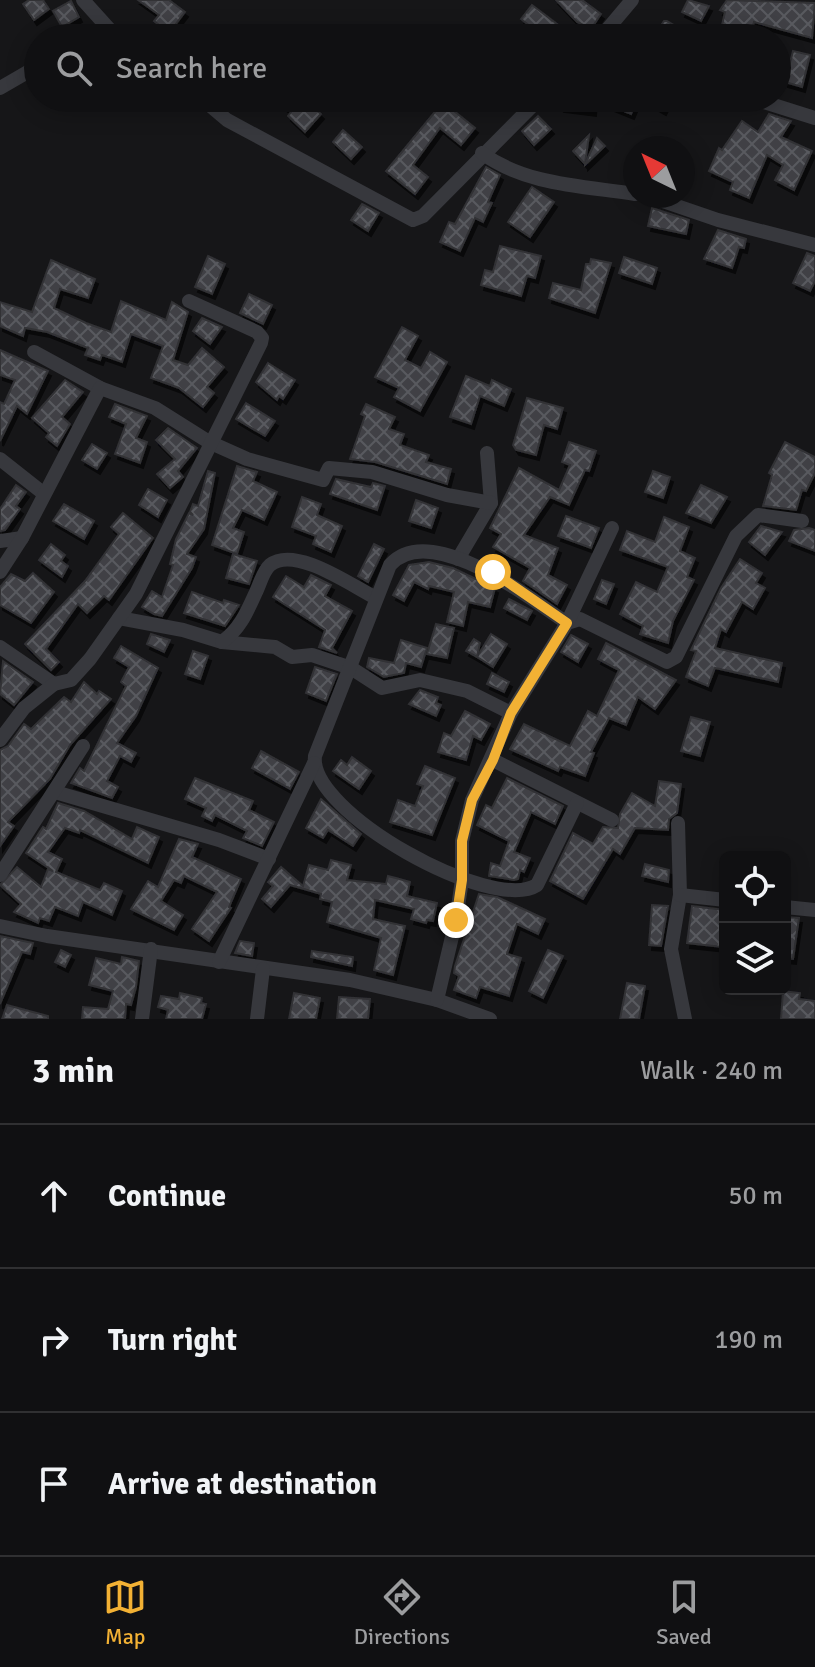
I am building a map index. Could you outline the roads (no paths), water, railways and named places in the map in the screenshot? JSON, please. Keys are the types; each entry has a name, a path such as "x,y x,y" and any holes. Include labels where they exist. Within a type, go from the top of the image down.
{"street":[{"path":"83,0 105,24"},
{"path":"612,24 632,0"},
{"path":"0,88 24,74"},
{"path":"791,110 815,118"},
{"path":"218,112 227,120 413,220 423,216 525,112"},
{"path":"482,153 501,167 532,177 623,192"},
{"path":"683,208 815,245"},
{"path":"0,740 24,708 54,684 71,680 119,618 166,540 209,442 262,338 189,301"},
{"path":"34,352 100,388 155,408 209,442 262,464 323,480 329,468 372,472 447,495 491,503"},
{"path":"0,572 22,538 100,388"},
{"path":"458,559 491,503 487,453"},
{"path":"0,459 43,493"},
{"path":"567,623 580,619 667,662 676,657 736,536 758,515 802,521"},
{"path":"437,1000 462,880 462,841 472,800 493,760 511,713 567,623 612,528"},
{"path":"0,541 22,538"},
{"path":"219,962 314,763 383,577 398,556 409,552 458,559 493,572 567,623"},
{"path":"222,642 237,631 266,569 280,560 289,558 308,563 376,598"},
{"path":"119,618 183,630 222,642 275,647 292,657 312,655 351,668 382,688 420,680 467,691 511,713"},
{"path":"0,647 54,684"},
{"path":"0,875 83,746"},
{"path":"493,760 612,820"},
{"path":"314,763 326,785 360,821 438,871 517,893 537,885 577,803"},
{"path":"55,792 219,840 269,859"},
{"path":"678,823 680,895 671,949 685,1019"},
{"path":"680,895 719,899"},
{"path":"791,908 815,910"},
{"path":"0,926 47,936 350,980 437,1000 490,1019"},
{"path":"142,1019 151,949"},
{"path":"257,1019 263,969"}]}
